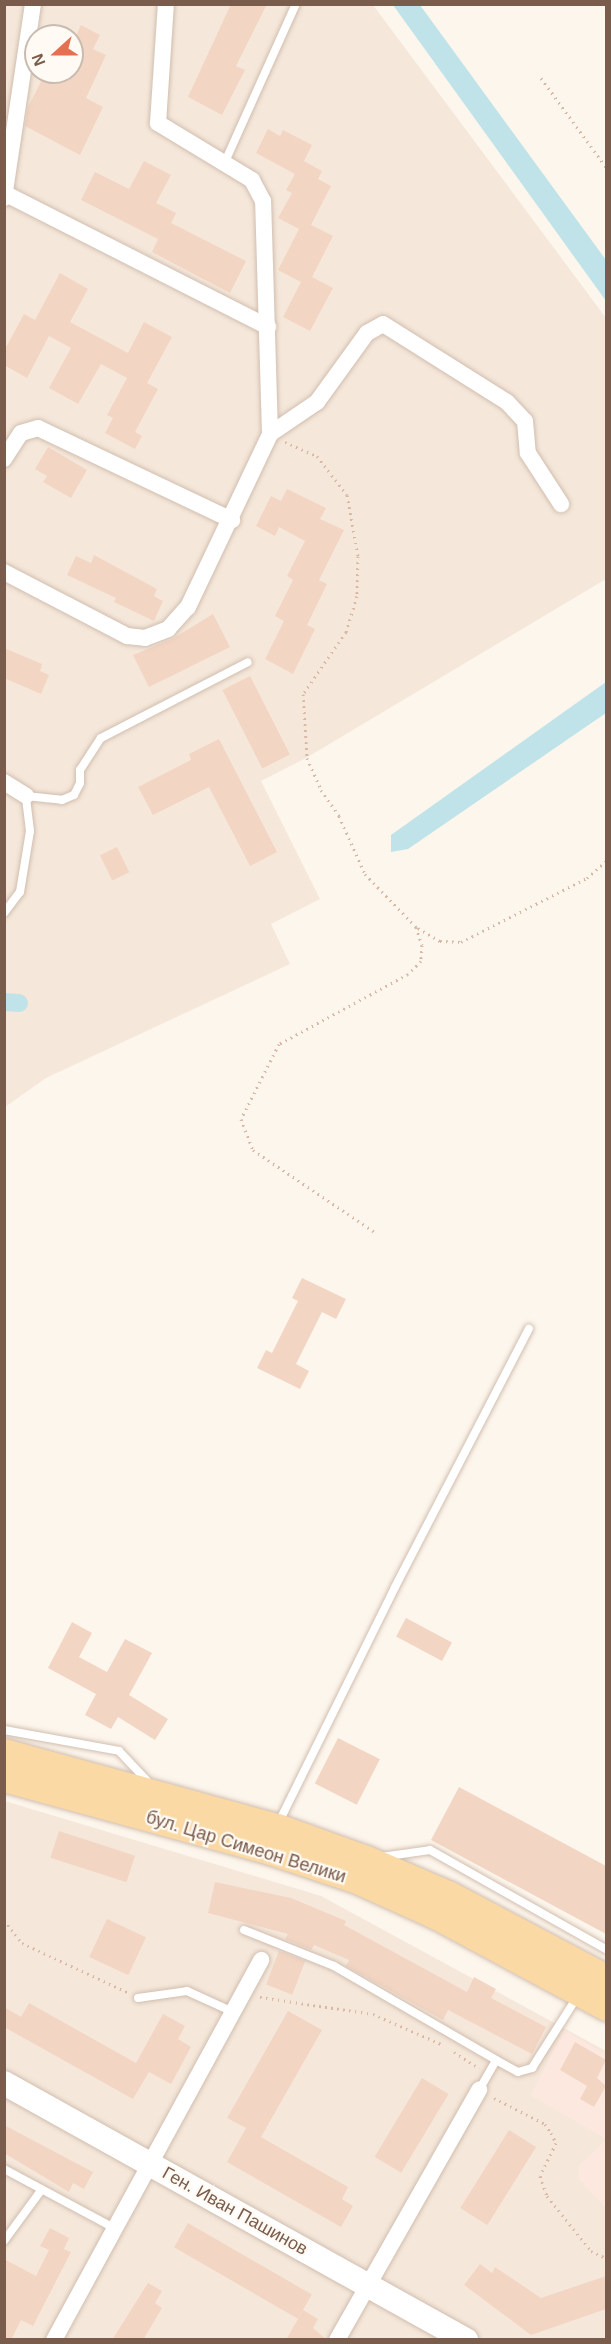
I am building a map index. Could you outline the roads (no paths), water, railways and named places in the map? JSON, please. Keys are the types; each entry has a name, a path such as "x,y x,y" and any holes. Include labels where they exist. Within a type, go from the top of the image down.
{"main road":[{"name":"бул. Цар Симеон Велики","path":"4,1752 277,1827 366,1859 450,1895 606,1978"},
{"name":"бул. Цар Симеон Велики","path":"4,1778 270,1851 357,1880 437,1916 606,2007"}],"street":[{"path":"33,4 5,196 268,327"},
{"path":"4,572 127,636 145,638 178,621 232,520 270,434 263,201 252,180 158,123 166,4"},
{"path":"270,434 317,402 367,333 383,324 507,402 525,421 528,453 561,504"},
{"path":"4,459 21,432 38,428 232,520"},
{"path":"4,782 26,796"},
{"path":"54,2340 153,2165 261,1960"},
{"name":"Ген. Иван Пашинов","path":"4,2083 466,2340"},
{"path":"337,2340 479,2090"}],"lane":[{"path":"224,164 296,4"},
{"path":"4,913 20,892 30,831 26,796 62,800 74,795 80,783 80,770 101,738 248,662"},
{"path":"277,1827 395,1587 529,1329"},
{"path":"4,1730 119,1751 159,1794"},
{"path":"366,1859 430,1850 606,1949"},
{"path":"244,1930 334,1966 518,2072 532,2068 580,1992"},
{"path":"138,1998 187,1991 233,2013"},
{"path":"479,2090 496,2060"},
{"path":"4,2169 116,2229"},
{"path":"4,2241 42,2189"}],"water":[{"path":"393,5 420,5 606,260 606,301"},
{"path":"606,682 606,713 408,849 391,852 391,835"}],"waterway":[{"path":"4,1002 19,1003"}]}
